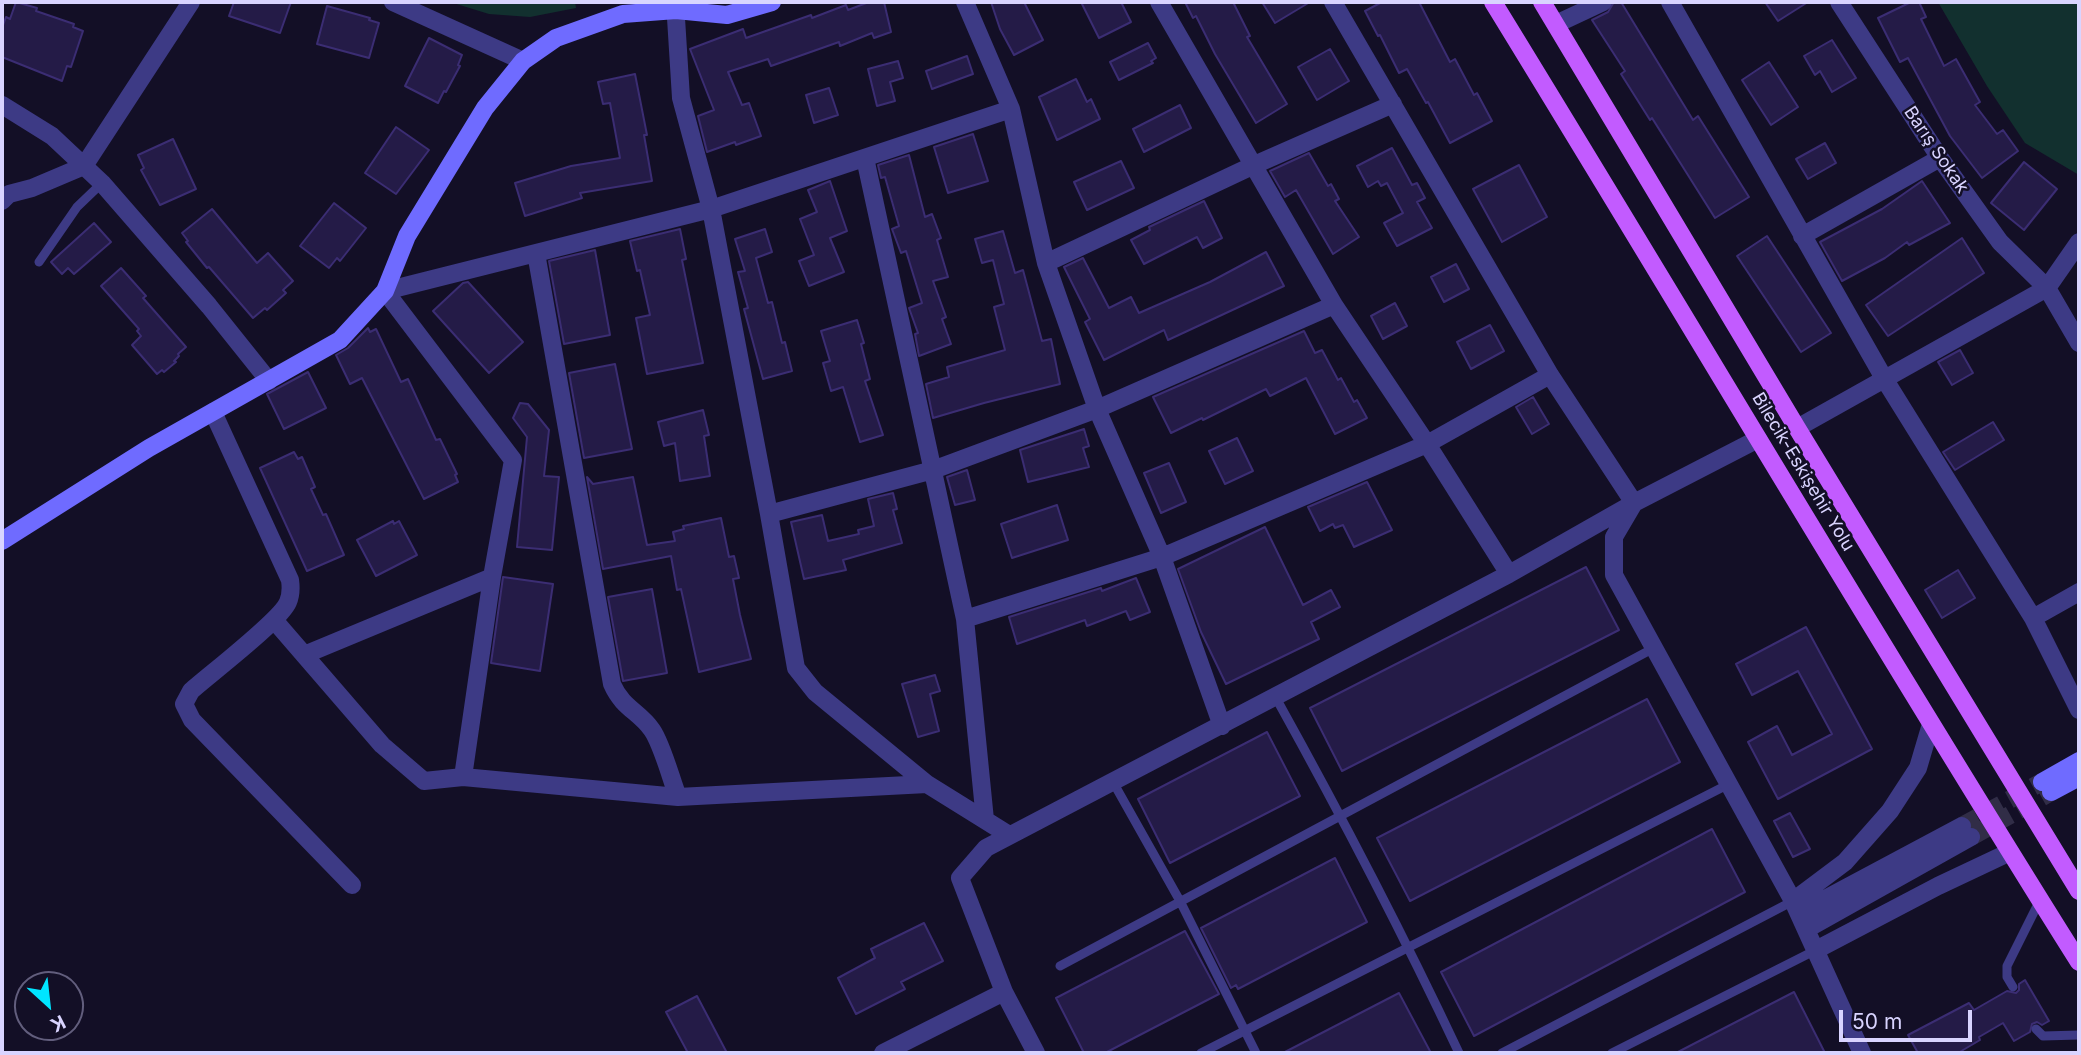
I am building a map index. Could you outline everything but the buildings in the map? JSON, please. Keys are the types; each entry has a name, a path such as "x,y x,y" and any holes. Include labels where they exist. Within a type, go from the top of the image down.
{"main road":[{"name":"Bilecik-Eskişehir Yolu","path":"1493,2 1931,724 2079,962"},
{"name":"Bilecik-Eskişehir Yolu","path":"1542,2 2079,891"}],"street":[{"path":"2,201 9,194 32,188 84,166 191,2"},
{"path":"2,541 149,448 340,340 385,291 407,236 485,107 523,61 556,38 623,14 676,6 727,15 772,2"},
{"path":"965,2 1011,109 1046,263 1097,409 1162,557 1222,726"},
{"path":"1159,2 1334,305 1427,444 1509,574"},
{"path":"1334,2 1550,375 1634,503"},
{"path":"1556,24 1603,2"},
{"path":"1670,2 1885,380 2033,618 2079,710"},
{"name":"Barış Sokak","path":"1839,2 1940,158 2000,242 2047,288 2079,343"},
{"path":"402,4 523,61"},
{"path":"676,6 681,98 711,209 796,668 815,692 927,784 1009,835"},
{"path":"1046,263 1252,166 1393,104"},
{"path":"2,105 52,136 102,183 209,306 269,381"},
{"path":"385,291 711,209 1011,109"},
{"path":"865,158 964,619 985,820"},
{"path":"1801,236 1940,158"},
{"path":"1797,428 2047,288 2079,242"},
{"path":"536,253 612,684 618,697 658,738 678,797"},
{"path":"385,291 513,460 492,577 463,777"},
{"path":"769,514 933,470 1097,409 1334,305"},
{"path":"964,619 1162,557 1427,444 1550,375"},
{"path":"213,412 290,580 288,603 274,620 191,691 184,704 192,720 352,885"},
{"path":"1036,1053 1004,992 960,878 986,848 1276,698 1509,574 1634,503 1758,439"},
{"path":"1634,503 1614,537 1614,575 1796,907 1862,1053"},
{"path":"304,655 492,577"},
{"path":"2033,618 2079,592"},
{"path":"274,620 382,745 424,780 463,777 678,797 927,784"},
{"path":"1796,907 1845,862 1890,811 1919,768 1931,724"},
{"path":"2079,761 2046,787 2079,777"},
{"path":"1796,907 1966,831 1807,929"},
{"path":"1815,950 2010,852"},
{"path":"883,1053 1004,992"}],"lane":[{"path":"39,262 77,206 102,183"},
{"path":"1060,967 1340,814 1654,648"},
{"path":"1276,698 1409,947 1459,1053"},
{"path":"1113,782 1180,901 1256,1053"},
{"path":"1201,1053 1729,784"},
{"path":"2013,987 2007,977 2007,966 2040,900"},
{"path":"1502,1053 1796,907"},
{"path":"1612,1053 1815,950"},
{"path":"2036,1029 2043,1036 2079,1035"}],"green space":[{"path":"450,2 575,2 576,8 530,17 489,14"},
{"path":"1938,2 2079,2 2079,175 2025,143 1987,86"}],"tunnel":[{"path":"1962,826 2042,782"},
{"path":"1971,837 2051,792"}]}
